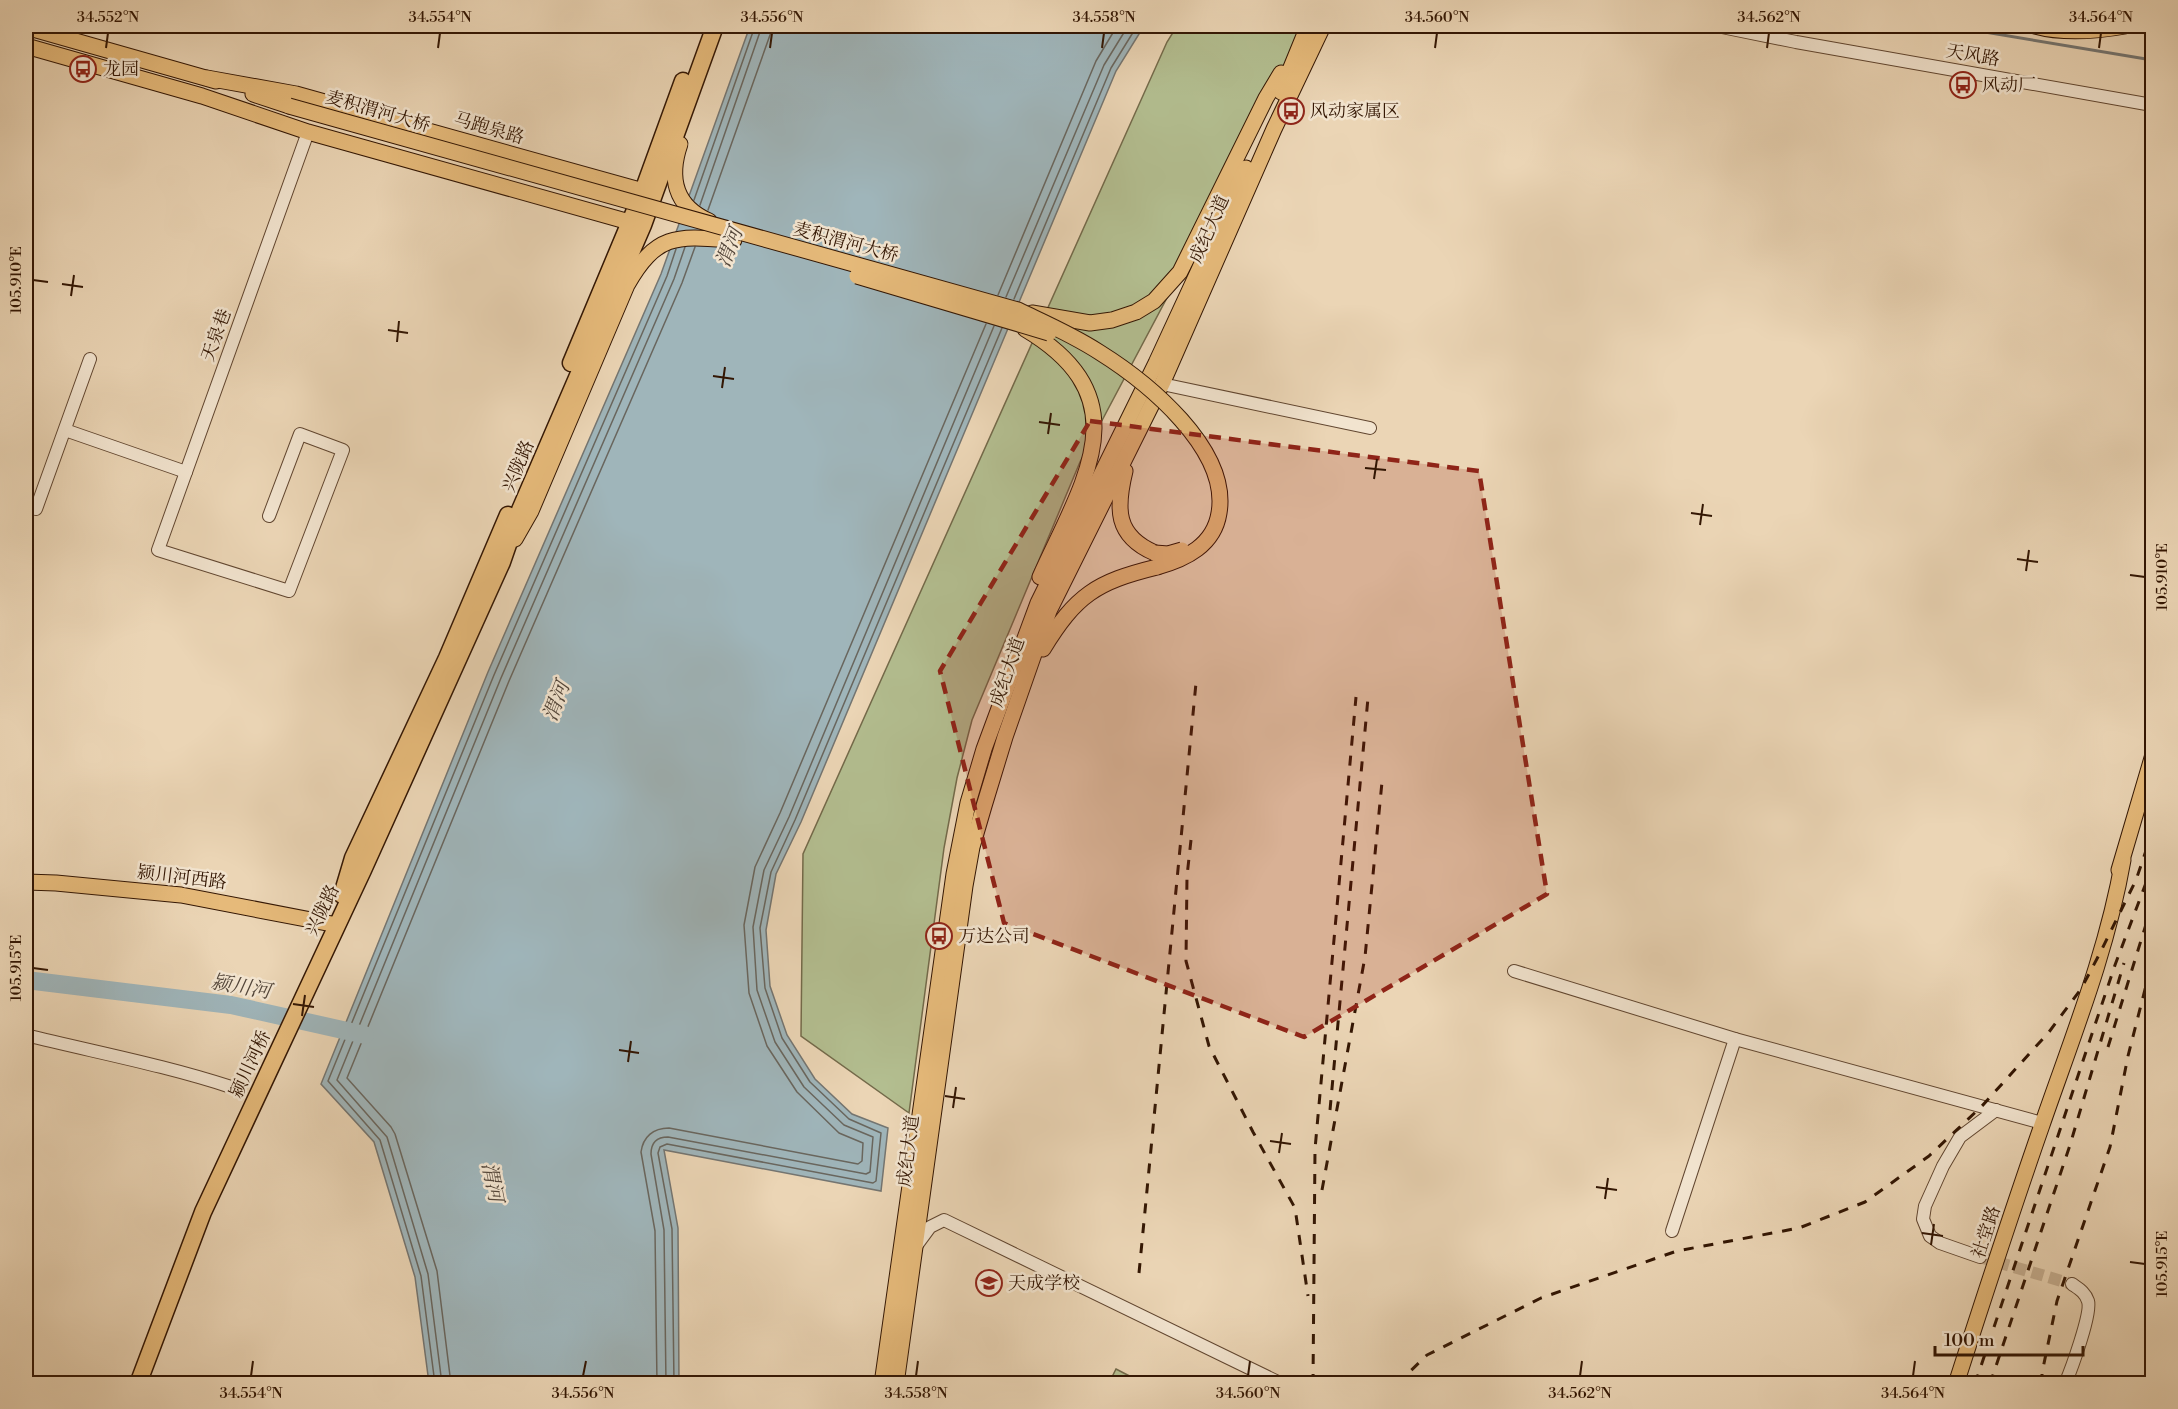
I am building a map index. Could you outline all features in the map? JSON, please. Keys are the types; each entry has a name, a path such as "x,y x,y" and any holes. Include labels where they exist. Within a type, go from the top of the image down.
{"highway":[{"name":"兴陇路","path":"649,193 704,26"},
{"name":"兴陇路","path":"323,952 363,870 502,562 520,510 636,224 720,28"},
{"name":"兴陇路","path":"323,952 353,858 447,658 636,224"},
{"name":"颍川河桥","path":"138,1383 152,1341 203,1212 323,952"}],"main road":[{"name":"成纪大道","path":"896,1383 972,847 1005,737 1049,611 1162,384 1274,129 1323,26"},
{"path":"2035,26 2047,29 2093,30 2126,26"},
{"name":"马跑泉路","path":"26,27 207,78 296,94 649,193"},
{"path":"720,28 675,157 673,174 682,199 692,210 734,235"},
{"name":"成纪大道","path":"882,1383 954,874 968,803 984,749 1038,603 1156,363 1285,85 1304,33"},
{"path":"1015,315 1090,323 1112,320 1136,312 1154,301 1180,272 1266,98 1304,33"},
{"path":"26,46 202,96 308,132 636,224"},
{"name":"马跑泉路","path":"207,78 287,110"},
{"path":"202,96 287,110"},
{"name":"麦积渭河大桥","path":"287,110 1015,315 1070,334 1131,373 1179,418 1197,440 1210,462 1220,492 1218,521 1204,544 1189,555 1173,563 1156,560 1102,585 1082,598 1060,620 1025,678"},
{"path":"502,562 531,511 627,285 638,265 648,253 661,244 677,239 734,235"},
{"path":"984,749 994,693 1025,609 1088,471 1095,431 1088,392 1068,360 1015,315"},
{"path":"1133,441 1121,490 1119,509 1122,524 1131,539 1156,560"},
{"name":"社堂路","path":"1956,1383 2110,922 2122,860 2152,758"},
{"name":"颍川河西路","path":"26,882 182,895 331,927"},
{"name":"颍川河西路","path":"26,891 178,902 331,927"}],"street":[{"name":"天风路","path":"1717,26 2152,105"},
{"name":"天泉巷","path":"269,516 300,434 342,450 289,591 158,550 308,132"},
{"path":"36,509 90,359"},
{"path":"1162,384 1370,428"},
{"path":"65,430 186,472"},
{"path":"1514,971 1735,1039 2042,1123"},
{"path":"26,1035 186,1072 231,1087"},
{"path":"1672,1231 1735,1039"},
{"path":"1980,1257 1940,1243 1930,1236 1923,1219 1925,1206 1938,1177 1960,1137 1996,1110"},
{"path":"916,1246 930,1227 944,1220 1282,1383"},
{"path":"2065,1383 2087,1318 2089,1303 2083,1291 2072,1284"}],"highlighted area":[{"path":"1090,421 1479,471 1547,894 1304,1037 1004,923 940,671"}],"green space":[{"path":"1177,26 1311,26 1080,462 972,720 957,778 944,848 909,1113 801,1036 803,854 1167,42"},
{"path":"1116,1369 1143,1383 1109,1383"}],"water":[{"name":"渭河","path":"750,26 1144,26 1116,71 801,822 776,874 766,930 770,986 787,1035 815,1079 852,1114 888,1128 881,1191 664,1150 678,1228 679,1383 429,1383 415,1277 374,1142 321,1084 488,672 661,274"}],"waterway":[{"path":"1949,26 2152,60"},
{"name":"颍川河","path":"26,980 231,1005 365,1035"}],"tunnel":[{"path":"1980,1257 2072,1284"}],"railway":[{"path":"1139,1273 1196,683"},
{"path":"1313,1384 1315,1149 1356,697"},
{"path":"1330,1110 1368,698"},
{"path":"1322,1190 1365,957 1382,782"},
{"path":"1397,1384 1427,1355 1541,1298 1677,1251 1799,1228 1865,1202 1929,1156 1982,1106 2049,1032 2081,989 2136,880 2152,833"},
{"path":"1191,840 1187,876 1186,961 1209,1046 1295,1208 1308,1296"},
{"path":"1975,1384 2115,965 2152,867"},
{"path":"2108,1047 2152,905"},
{"path":"2042,1384 2042,1373 2057,1301 2110,1147 2128,1056 2152,962"},
{"path":"1990,1384 2070,1145 2124,963"}],"place":[{"name":"龙园","path":"83,69"},
{"name":"风动厂","path":"1963,85"},
{"name":"风动家属区","path":"1291,111"},
{"name":"万达公司","path":"939,936"},
{"name":"天成学校","path":"989,1283"}]}
